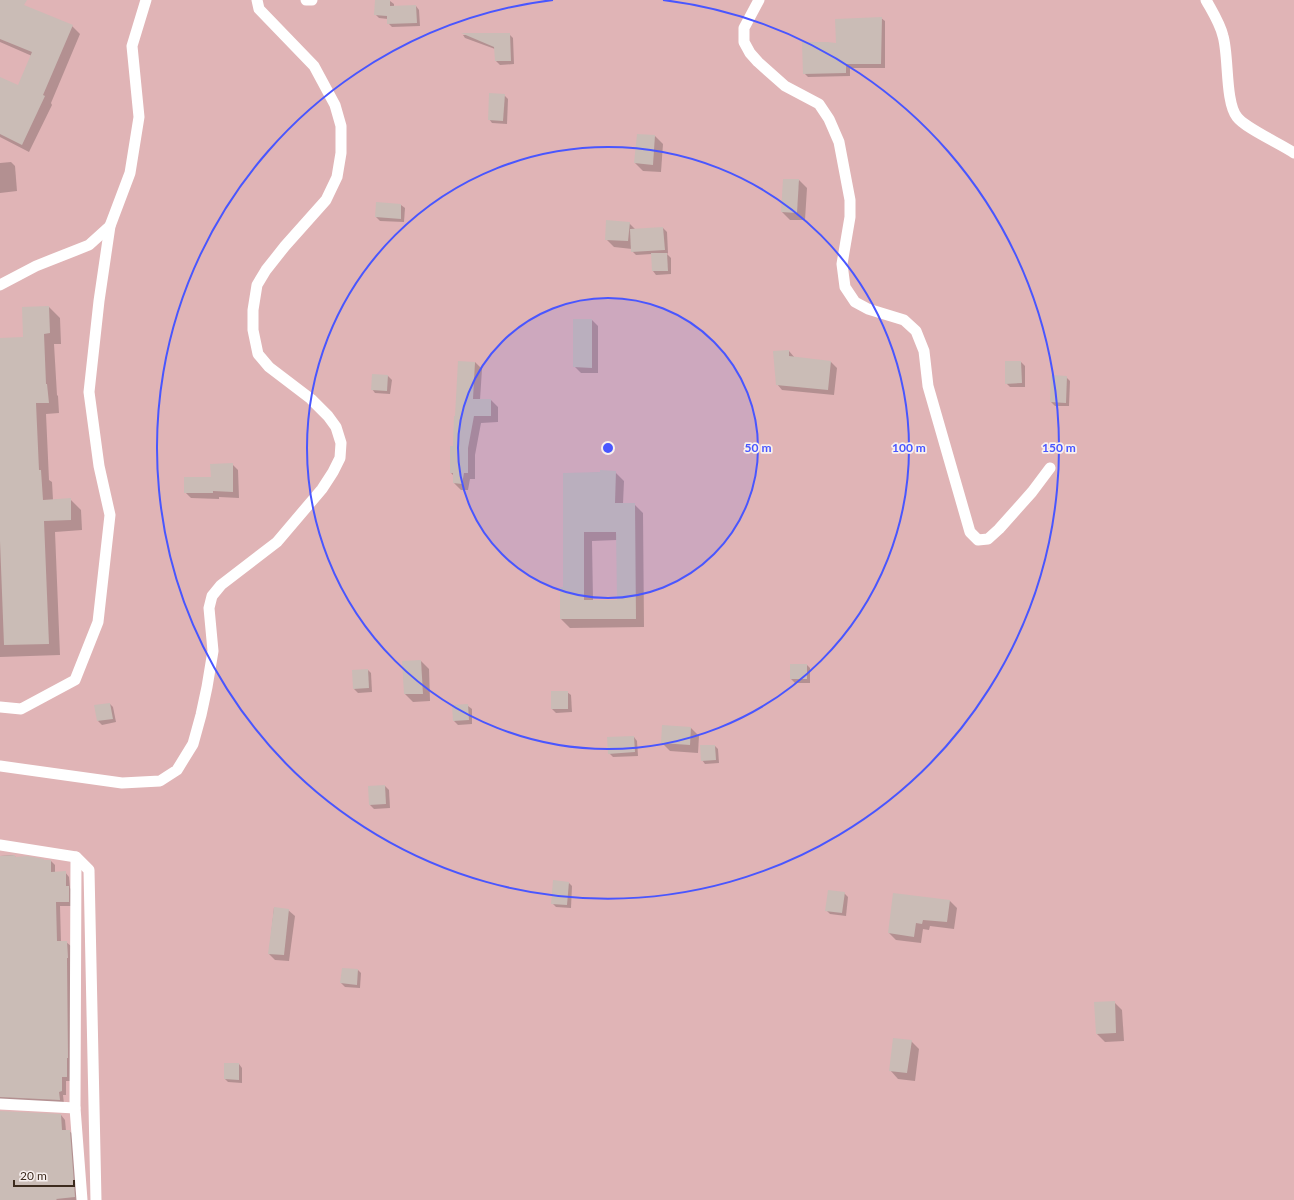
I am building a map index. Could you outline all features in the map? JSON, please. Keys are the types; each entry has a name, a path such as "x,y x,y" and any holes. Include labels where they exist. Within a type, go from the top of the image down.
{"street":[{"path":"0,707 21,709 75,680 98,622 110,515 99,466 89,392 99,301 110,226 130,173 139,117 132,46 146,0"},
{"path":"0,766 122,783 160,781 177,770 193,744 207,687 212,651 209,608 212,596 221,585 277,542 322,489 340,458 341,443 336,427 312,399 268,367 258,354 253,330 253,310 257,286 266,270 285,246 326,200 337,177 341,154 341,126 335,105 314,66 259,9 257,0"},
{"path":"306,0 312,0"},
{"path":"758,0 744,28 744,42 750,53 758,62 785,86 819,104 829,118 839,142 850,200 850,217 842,264 845,287 855,302 868,309 904,320 916,331 924,351 928,386 970,532 978,540 988,539 1032,492 1050,468"},
{"path":"1206,0 1213,12 1223,36 1229,88 1237,117 1245,124 1294,153"},
{"path":"0,285 36,266 89,245 110,226"},
{"path":"0,845 76,857 89,870 96,1200"},
{"path":"76,857 75,1108 82,1200"},
{"path":"0,1104 75,1108"}],"shaded area":[{"path":"0,0 1294,0 1294,1200 0,1200"}],"building":[{"path":"0,0 27,0 24,5 73,25 43,95 45,96 22,145 0,134 0,77 18,85 32,52 0,39"},
{"path":"375,0 390,0 390,6 416,5 417,23 387,24 387,16 374,15"},
{"path":"882,17 881,64 846,64 846,73 803,74 802,42 836,43 835,19"},
{"path":"461,33 510,33 511,61 495,61 494,47"},
{"path":"489,93 505,94 503,121 488,120"},
{"path":"637,134 655,135 653,165 634,163"},
{"path":"783,179 799,179 797,213 781,212"},
{"path":"376,202 401,204 401,219 375,217"},
{"path":"606,220 630,222 628,241 605,240"},
{"path":"663,227 665,250 631,252 630,229"},
{"path":"651,253 667,253 668,271 652,271"},
{"path":"49,306 50,333 44,334 46,384 49,403 36,403 39,470 41,470 43,500 71,498 71,520 44,521 49,644 4,645 0,541 0,338 23,337 22,307"},
{"path":"573,319 592,319 592,368 573,367"},
{"path":"789,350 789,356 831,361 828,390 776,385 773,351"},
{"path":"458,361 475,362 473,399 491,399 491,416 474,416 468,448 468,473 464,473 462,484 453,483 453,473 450,473 450,446 453,446"},
{"path":"1005,361 1021,361 1022,383 1005,384"},
{"path":"372,374 388,375 387,391 371,390"},
{"path":"1051,375 1067,376 1066,403 1050,402"},
{"path":"233,463 233,492 213,491 213,493 184,493 184,477 211,477 210,464"},
{"path":"600,470 616,471 615,503 635,503 636,619 560,619 560,587 563,587 563,473 600,472","holes":["584,532 616,532 617,600 584,600"]},
{"path":"421,660 423,694 404,694 402,661"},
{"path":"790,664 807,664 807,679 790,679"},
{"path":"368,669 369,688 353,689 352,670"},
{"path":"551,691 568,691 568,709 551,709"},
{"path":"110,703 113,719 97,721 94,705"},
{"path":"468,704 469,720 453,721 452,705"},
{"path":"662,725 691,727 690,745 661,743"},
{"path":"634,736 635,752 608,754 607,737"},
{"path":"700,745 715,745 716,760 701,761"},
{"path":"385,785 386,804 369,805 368,786"},
{"path":"15,855 15,857 27,856 51,860 51,872 66,871 66,886 69,886 69,902 56,902 57,941 67,941 68,958 67,1077 62,1077 62,1091 59,1092 60,1100 0,1097 0,856"},
{"path":"553,880 569,882 567,905 551,904"},
{"path":"828,890 845,892 842,913 825,911"},
{"path":"893,893 950,900 947,922 923,920 922,924 916,923 914,937 888,933"},
{"path":"274,907 289,909 284,955 268,954"},
{"path":"342,968 358,969 357,985 340,983"},
{"path":"1115,1001 1116,1033 1096,1034 1094,1002"},
{"path":"893,1038 912,1040 907,1073 889,1071"},
{"path":"224,1063 239,1063 239,1080 224,1079"},
{"path":"0,1111 61,1114 62,1130 70,1130 75,1197 56,1199 57,1200 0,1200"}]}
